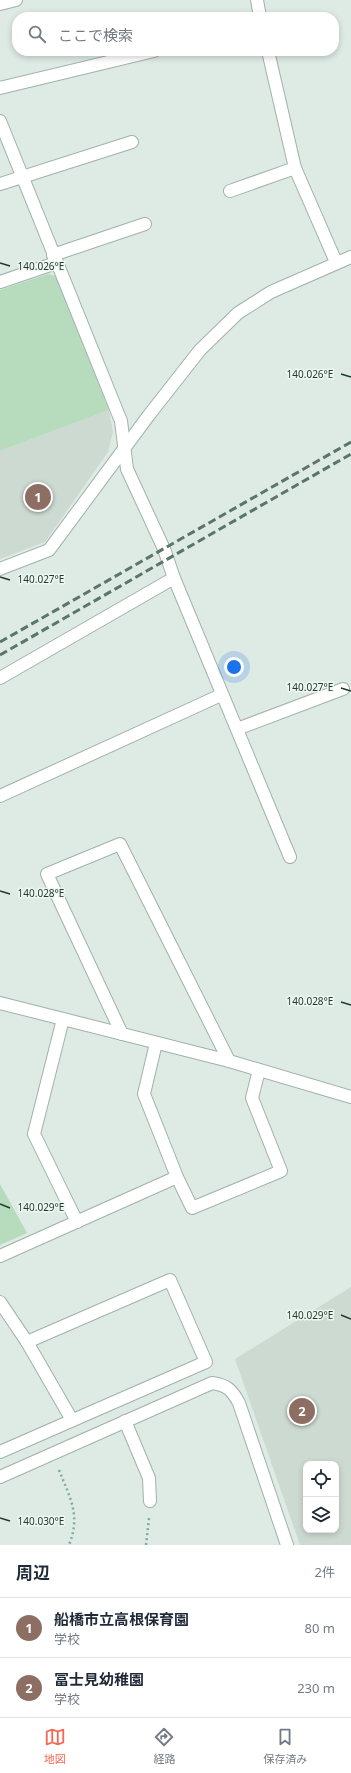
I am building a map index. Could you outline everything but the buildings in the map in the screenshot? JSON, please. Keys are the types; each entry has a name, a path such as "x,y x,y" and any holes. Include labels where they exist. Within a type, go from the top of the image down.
{"street":[{"path":"0,4 16,0"},
{"path":"257,0 259,12"},
{"path":"0,88 133,56"},
{"path":"269,56 295,168 336,262"},
{"path":"0,121 121,421 127,469 164,549 174,578 221,695 238,729 290,857"},
{"path":"0,184 132,142"},
{"path":"230,191 295,168"},
{"path":"0,282 145,224"},
{"path":"0,569 49,550 124,448 200,350 238,313 271,292 351,256"},
{"path":"0,678 174,578"},
{"path":"238,729 344,689"},
{"path":"0,796 221,695"},
{"path":"122,1034 47,874 120,844 229,1061"},
{"path":"0,1003 229,1061 351,1097"},
{"path":"63,1019 34,1134 77,1222"},
{"path":"156,1043 144,1094 177,1177 192,1208 280,1171 252,1098 259,1070"},
{"path":"0,1256 177,1177"},
{"path":"0,1452 206,1362 170,1280 27,1342"},
{"path":"0,1302 4,1318 27,1342 72,1420"},
{"path":"0,1477 212,1383 221,1384 232,1390 239,1403 288,1545"},
{"path":"125,1421 148,1478 150,1501"}],"path":[{"path":"57,1466 75,1512 74,1529 69,1545"},
{"path":"146,1545 150,1501"}],"shaded area":[{"path":"109,410 113,432 108,452 45,542 0,559 0,451"},
{"path":"351,1287 351,1545 300,1545 235,1359"}],"green space":[{"path":"48,274 56,276 109,410 0,451 0,290"},
{"path":"0,1184 27,1233 0,1245"}],"railway":[{"path":"0,642 351,442"},
{"path":"0,655 351,454"}],"place":[{"name":"船橋市立高根保育園","path":"38,497"},
{"name":"冨士見幼稚園","path":"302,1411"}]}
